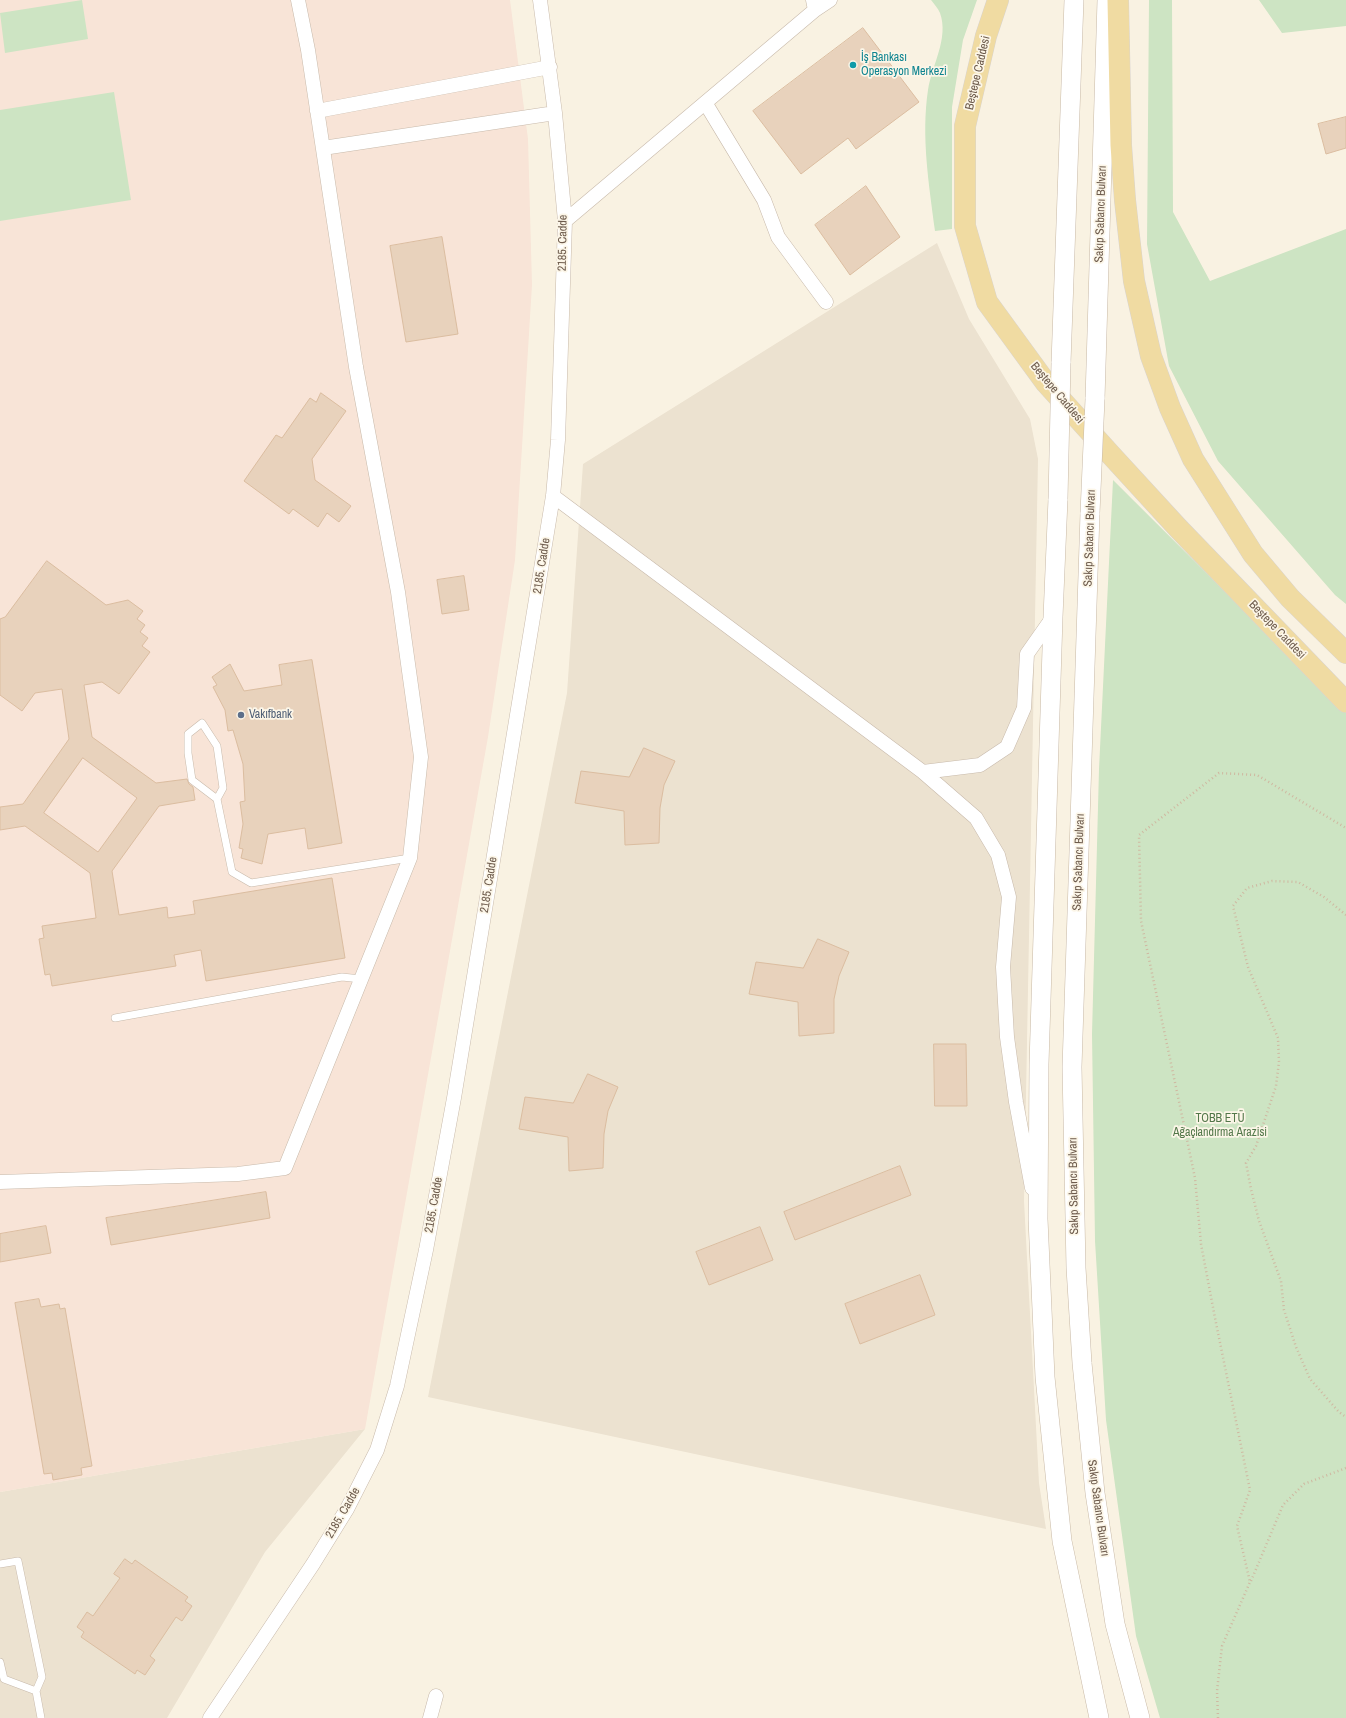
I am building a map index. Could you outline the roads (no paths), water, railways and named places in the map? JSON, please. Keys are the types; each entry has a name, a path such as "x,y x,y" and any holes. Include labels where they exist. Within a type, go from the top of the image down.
{"main road":[{"name":"Beştepe Caddesi","path":"998,0 986,36 965,126 965,226 987,302 1046,383 1178,528 1346,702"},
{"path":"1074,0 1039,1064 1038,1219 1045,1377 1062,1541 1099,1718"},
{"name":"Sakıp Sabancı Bulvarı","path":"1107,0 1096,399 1090,513 1072,1067 1076,1268 1082,1363 1095,1493 1116,1624 1140,1718"},
{"path":"1118,0 1121,145 1125,200 1134,281 1151,356 1170,408 1193,459 1253,554 1290,598 1346,653"}],"street":[{"path":"0,1182 238,1174 285,1168 410,858 421,757 398,592 356,367 308,50 298,0"},
{"name":"2185. Cadde","path":"210,1718 313,1564 347,1509 377,1450 397,1386 426,1250 454,1098 553,496 558,440 565,221 550,67 540,0"},
{"path":"565,221 706,104 814,5 830,0"},
{"path":"317,111 550,67"},
{"path":"706,104 764,200 778,238 826,302"},
{"path":"323,148 555,112"},
{"path":"553,496 923,772 976,818 998,855 1008,897 1003,967 1007,1037 1016,1102 1038,1219"},
{"path":"923,772 980,765 1008,747 1024,708 1027,654 1053,617"},
{"path":"430,1718 436,1696"}],"lane":[{"path":"217,800 224,788 217,746 202,723 188,734 188,753 192,780 217,800 232,872 251,883 410,858"},
{"path":"115,1018 342,977 361,979"},
{"path":"0,1564 18,1561 42,1678 36,1691 41,1718"},
{"path":"0,1662 4,1679 36,1691"}],"place":[{"name":"İş Bankası Operasyon Merkezi","path":"853,65"},
{"name":"Vakıfbank","path":"241,715"}],"park label":[{"name":"TOBB ETÜ Ağaçlandırma Arazisi","path":"1220,1126"}]}
